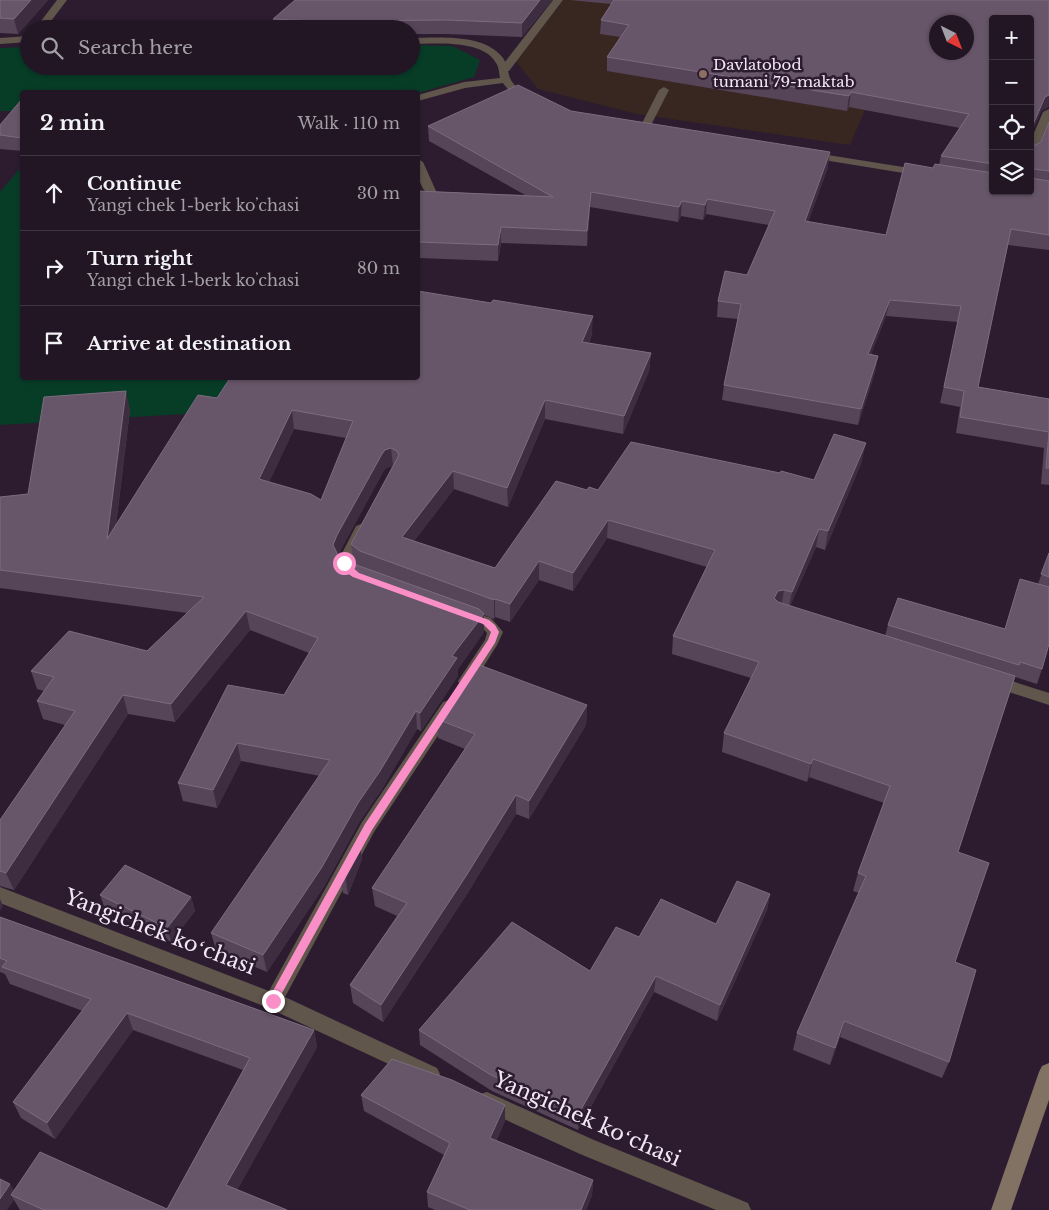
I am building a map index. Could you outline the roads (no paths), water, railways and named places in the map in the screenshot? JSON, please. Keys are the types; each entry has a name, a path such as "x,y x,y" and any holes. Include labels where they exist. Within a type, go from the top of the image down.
{"street":[{"path":"47,20 62,0"},
{"path":"420,97 505,74 558,0"},
{"path":"0,41 20,40"},
{"path":"420,41 477,45 494,52 512,89 537,103"},
{"path":"644,129 664,90"},
{"path":"1032,150 1048,112"},
{"path":"799,154 935,175"},
{"path":"420,167 430,191"},
{"path":"365,578 347,569 344,563 370,513"},
{"path":"273,1001 368,827 492,641 495,632 486,622 449,608"},
{"path":"979,676 1049,699"},
{"name":"Yangichek koʻchasi","path":"0,895 273,1001 443,1080"},
{"path":"1001,1210 1049,1072"},
{"name":"Yangichek koʻchasi","path":"470,1093 587,1148 741,1210"}],"place":[{"name":"Davlatobod tumani 79-maktab","path":"703,74"}]}
